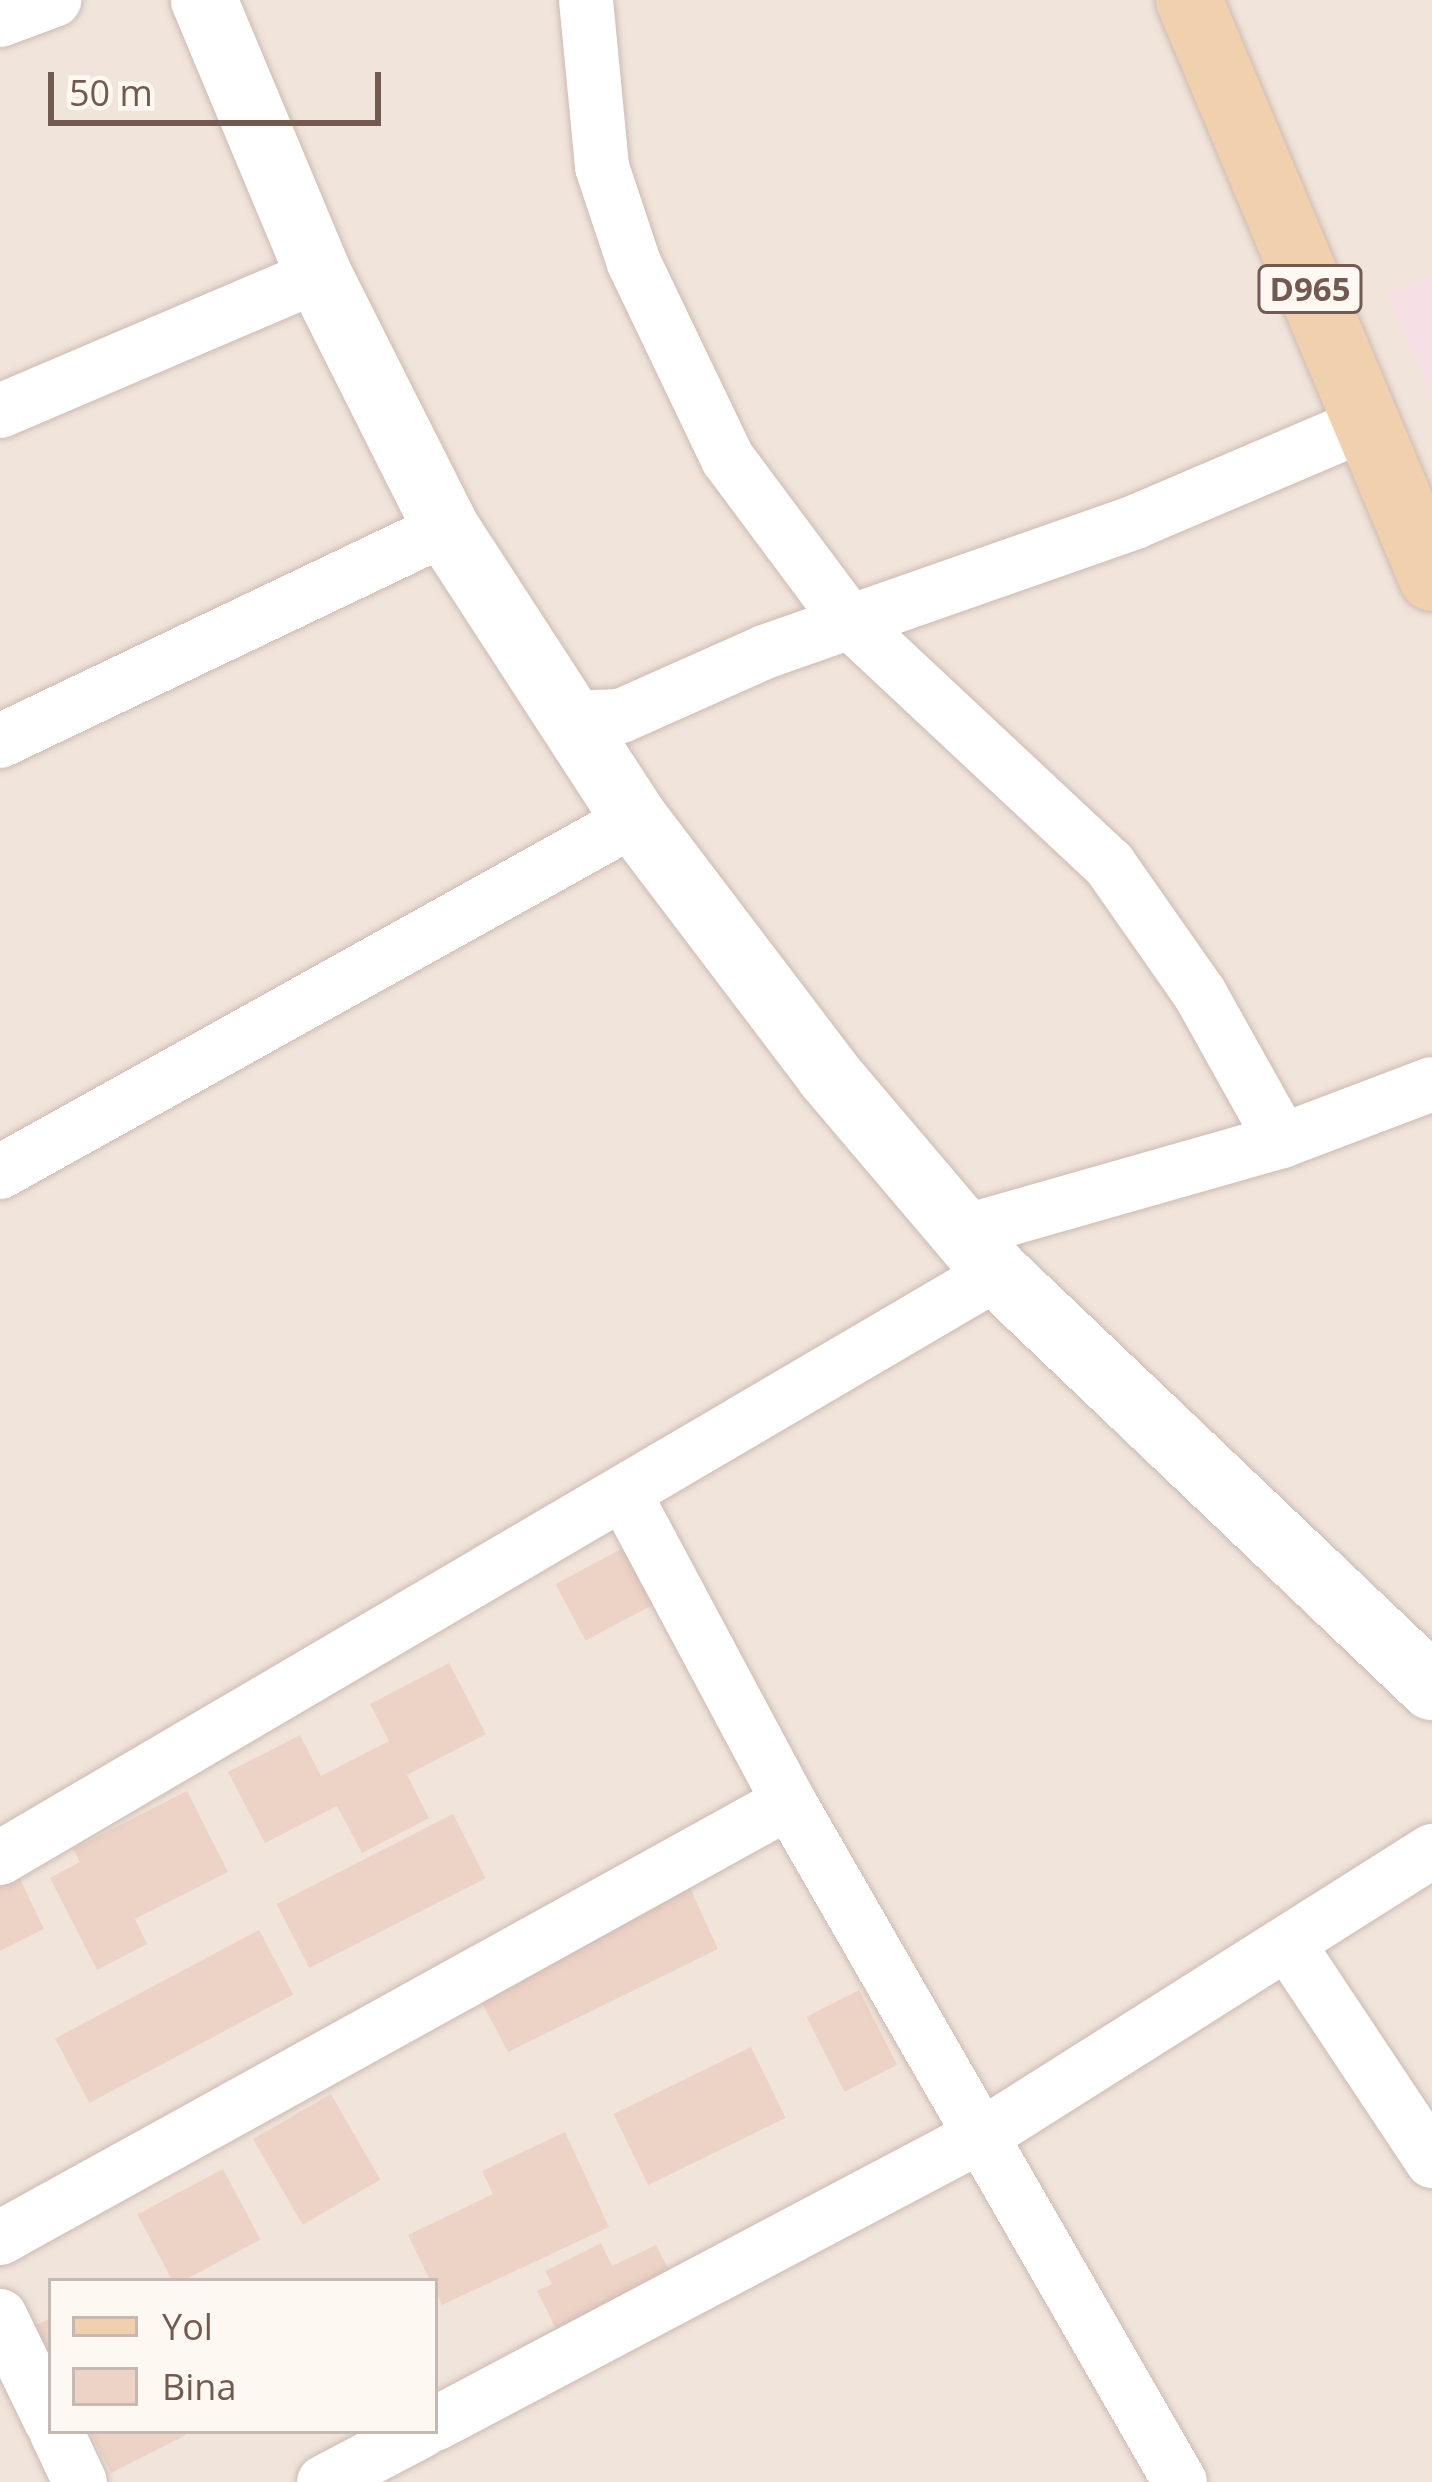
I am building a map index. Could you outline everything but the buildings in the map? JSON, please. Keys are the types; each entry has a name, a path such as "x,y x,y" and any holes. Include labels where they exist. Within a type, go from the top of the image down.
{"main road":[{"name":"D965","path":"1189,0 1432,578"}],"street":[{"path":"0,20 54,0"},
{"path":"205,0 319,275 446,528 635,819 830,1075 980,1253 1432,1687"},
{"path":"586,0 602,166 634,262 728,458 848,620 1109,864 1200,994 1282,1142"},
{"path":"0,411 319,275"},
{"path":"569,718 621,716 848,620 1135,521 1367,423"},
{"path":"0,741 446,528"},
{"path":"0,1172 635,819"},
{"path":"0,1858 626,1495 980,1253 1432,1084"},
{"path":"626,1495 789,1802 986,2133 1166,2477"},
{"path":"0,2238 789,1802"},
{"path":"438,2422 986,2133 1290,1947 1432,1851"},
{"path":"1290,1947 1432,2161"},
{"path":"0,2316 48,2415"},
{"path":"57,2434 80,2482"},
{"path":"325,2482 415,2434"}],"shaded area":[{"path":"0,0 1432,0 1432,2482 0,2482"},
{"path":"1432,275 1432,397 1388,294"}]}
